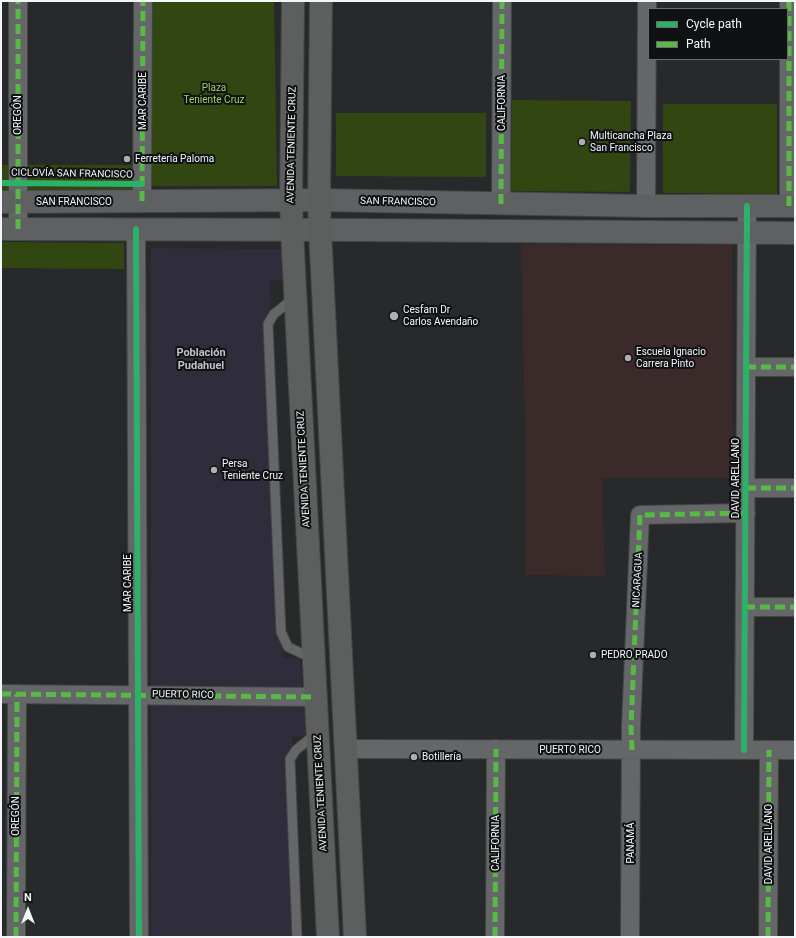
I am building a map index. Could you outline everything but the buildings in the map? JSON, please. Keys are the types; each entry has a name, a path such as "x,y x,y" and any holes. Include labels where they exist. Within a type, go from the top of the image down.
{"main road":[{"name":"AVENIDA TENIENTE CRUZ","path":"293,1 292,230 328,937"},
{"path":"321,1 320,230 355,937"},
{"name":"SAN FRANCISCO","path":"9,202 319,200 646,206 792,206"},
{"path":"9,229 795,233"}],"street":[{"name":"OREGÓN","path":"9,229 18,1"},
{"name":"MAR CARIBE","path":"142,201 143,1"},
{"name":"CALIFORNIA","path":"501,204 502,1"},
{"path":"646,206 647,1"},
{"path":"789,1 792,206"},
{"name":"DAVID ARELLANO","path":"744,750 747,206"},
{"name":"MAR CARIBE","path":"136,229 139,937"},
{"path":"746,367 795,367"},
{"path":"746,488 795,488"},
{"name":"NICARAGUA","path":"632,750 631,726 640,515 746,513"},
{"path":"745,607 795,607"},
{"name":"OREGÓN","path":"9,694 16,937"},
{"name":"PUERTO RICO","path":"9,694 316,697"},
{"name":"PUERTO RICO","path":"345,749 795,750"},
{"name":"CALIFORNIA","path":"495,937 496,749"},
{"name":"PANAMÁ","path":"630,937 632,750"},
{"name":"DAVID ARELLANO","path":"768,937 769,750"}],"lane":[{"path":"296,297 274,314 268,324 281,632 288,647 303,654 314,655"},
{"path":"297,937 290,759 296,750 318,732"}],"shaded area":[{"name":"Escuela Ignacio Carrera Pinto","path":"521,244 732,245 733,478 602,478 605,576 525,575 526,471"},
{"name":"Persa Teniente Cruz","path":"151,248 285,249 286,280 270,281 283,658 300,658 307,736 292,737 300,937 151,937"}],"green space":[{"name":"Plaza Teniente Cruz","path":"153,1 274,1 277,186 151,186"},
{"path":"512,100 631,101 630,192 511,191"},
{"path":"663,104 777,104 777,194 663,193"},
{"path":"336,113 486,113 486,177 336,176"},
{"path":"1,165 10,165 10,191 1,191"},
{"path":"28,165 134,165 134,192 28,192"},
{"path":"1,242 124,243 124,269 1,268"}],"marked path":[{"path":"18,1 18,229"},
{"path":"142,201 143,1"},
{"path":"501,204 502,1"},
{"path":"789,1 789,206"},
{"path":"746,367 795,367"},
{"path":"746,488 795,488"},
{"path":"632,750 631,726 640,515 746,513"},
{"path":"745,607 795,607"},
{"path":"1,694 316,697"},
{"path":"16,937 17,694"},
{"path":"495,937 496,749"},
{"path":"768,937 769,750"}],"cycle path":[{"name":"CICLOVÍA SAN FRANCISCO","path":"1,183 142,184"},
{"path":"744,750 747,206"},
{"path":"136,229 139,937"}],"place":[{"name":"Multicancha Plaza San Francisco","path":"582,142"},
{"name":"Ferretería Paloma","path":"127,159"},
{"name":"Cesfam Dr Carlos Avendaño","path":"394,316"},
{"name":"Escuela Ignacio Carrera Pinto","path":"628,358"},
{"name":"Persa Teniente Cruz","path":"214,470"},
{"name":"PEDRO PRADO","path":"593,655"},
{"name":"Botillería","path":"414,757"}],"district":[{"name":"Población Pudahuel","path":"201,359"}]}
